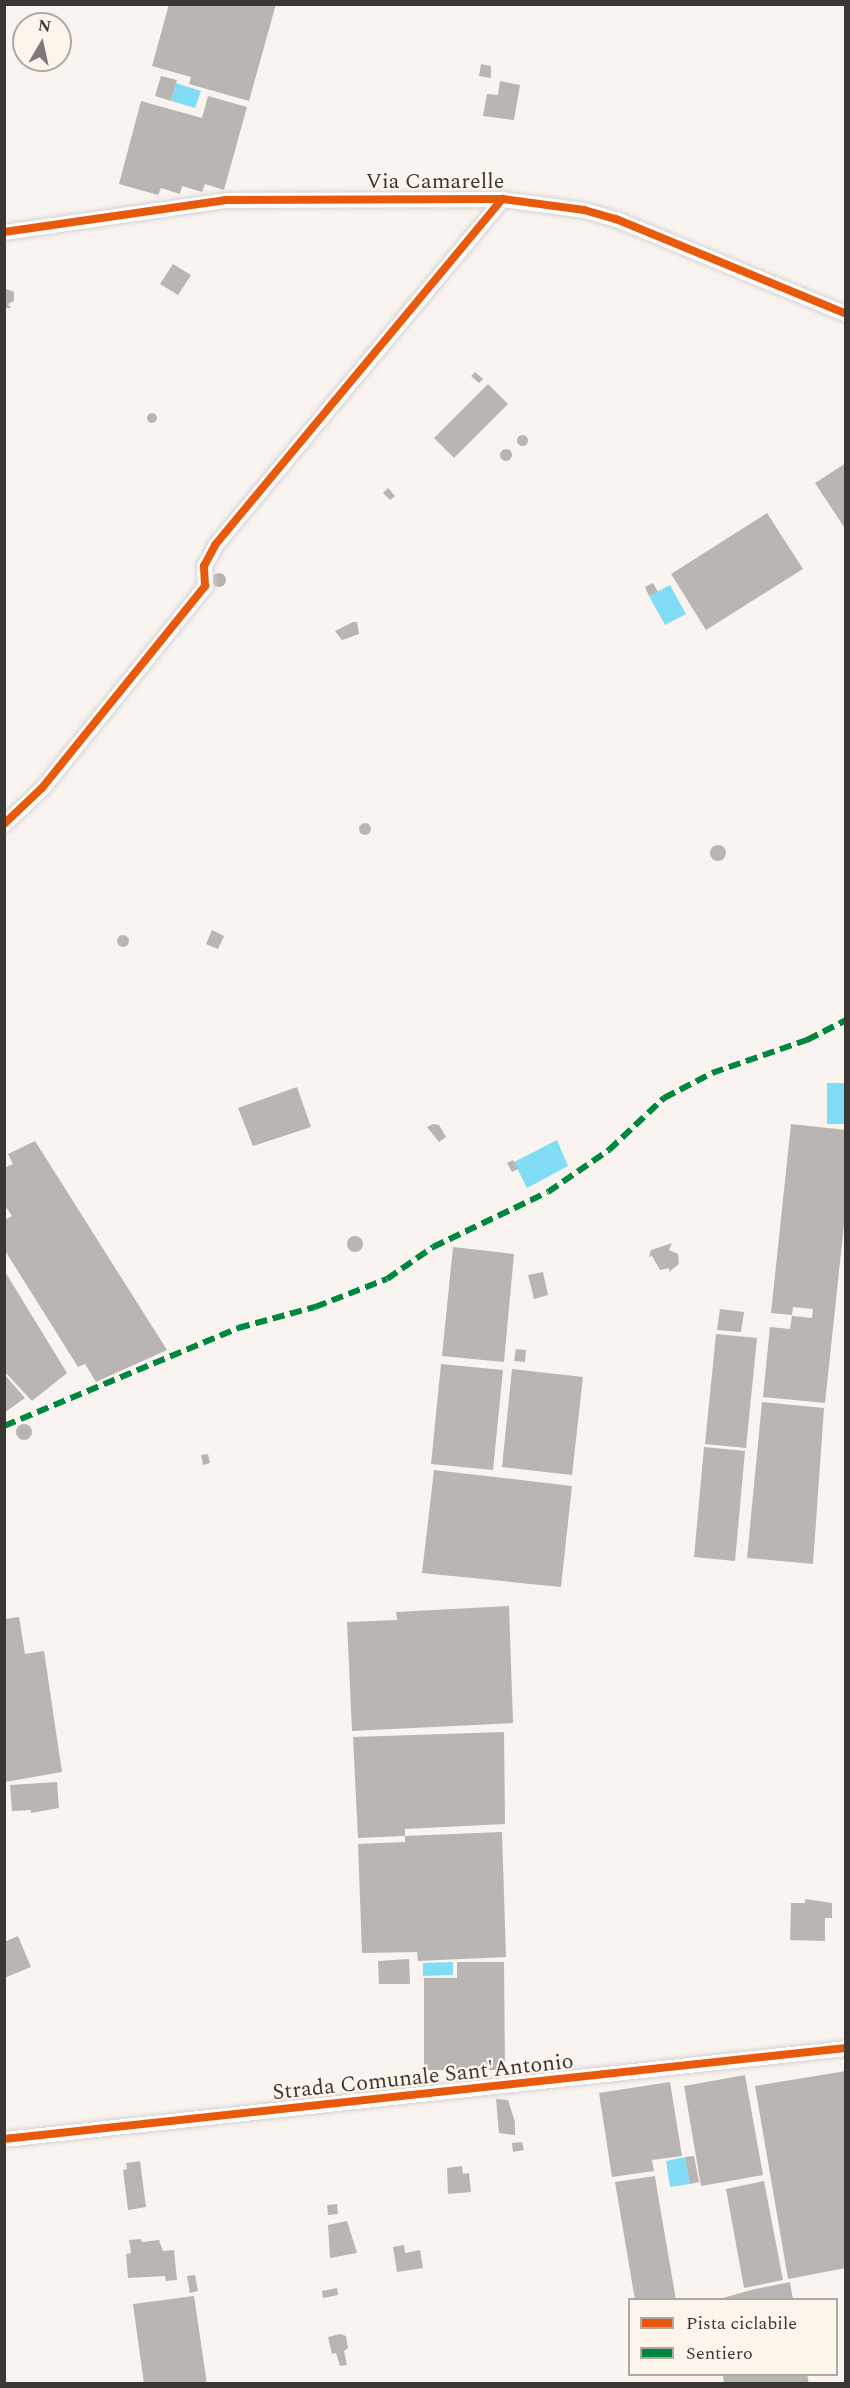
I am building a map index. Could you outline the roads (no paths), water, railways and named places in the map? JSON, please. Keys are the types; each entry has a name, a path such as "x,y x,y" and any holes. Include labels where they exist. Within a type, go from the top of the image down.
{"street":[{"name":"Via Camarelle","path":"4,231 225,200 502,199 584,210 616,219 846,314"},
{"path":"4,824 42,788 205,586 204,566 215,545 502,199"},
{"name":"Strada Comunale Sant'Antonio","path":"4,2139 846,2048"}],"water":[{"path":"176,83 201,91 195,108 171,101"},
{"path":"670,585 686,614 665,625 649,596"},
{"path":"827,1083 845,1083 845,1124 827,1124"},
{"path":"557,1140 568,1166 527,1188 514,1162"},
{"path":"453,1962 453,1975 423,1976 423,1963"},
{"path":"685,2157 690,2184 670,2187 666,2161"}]}
